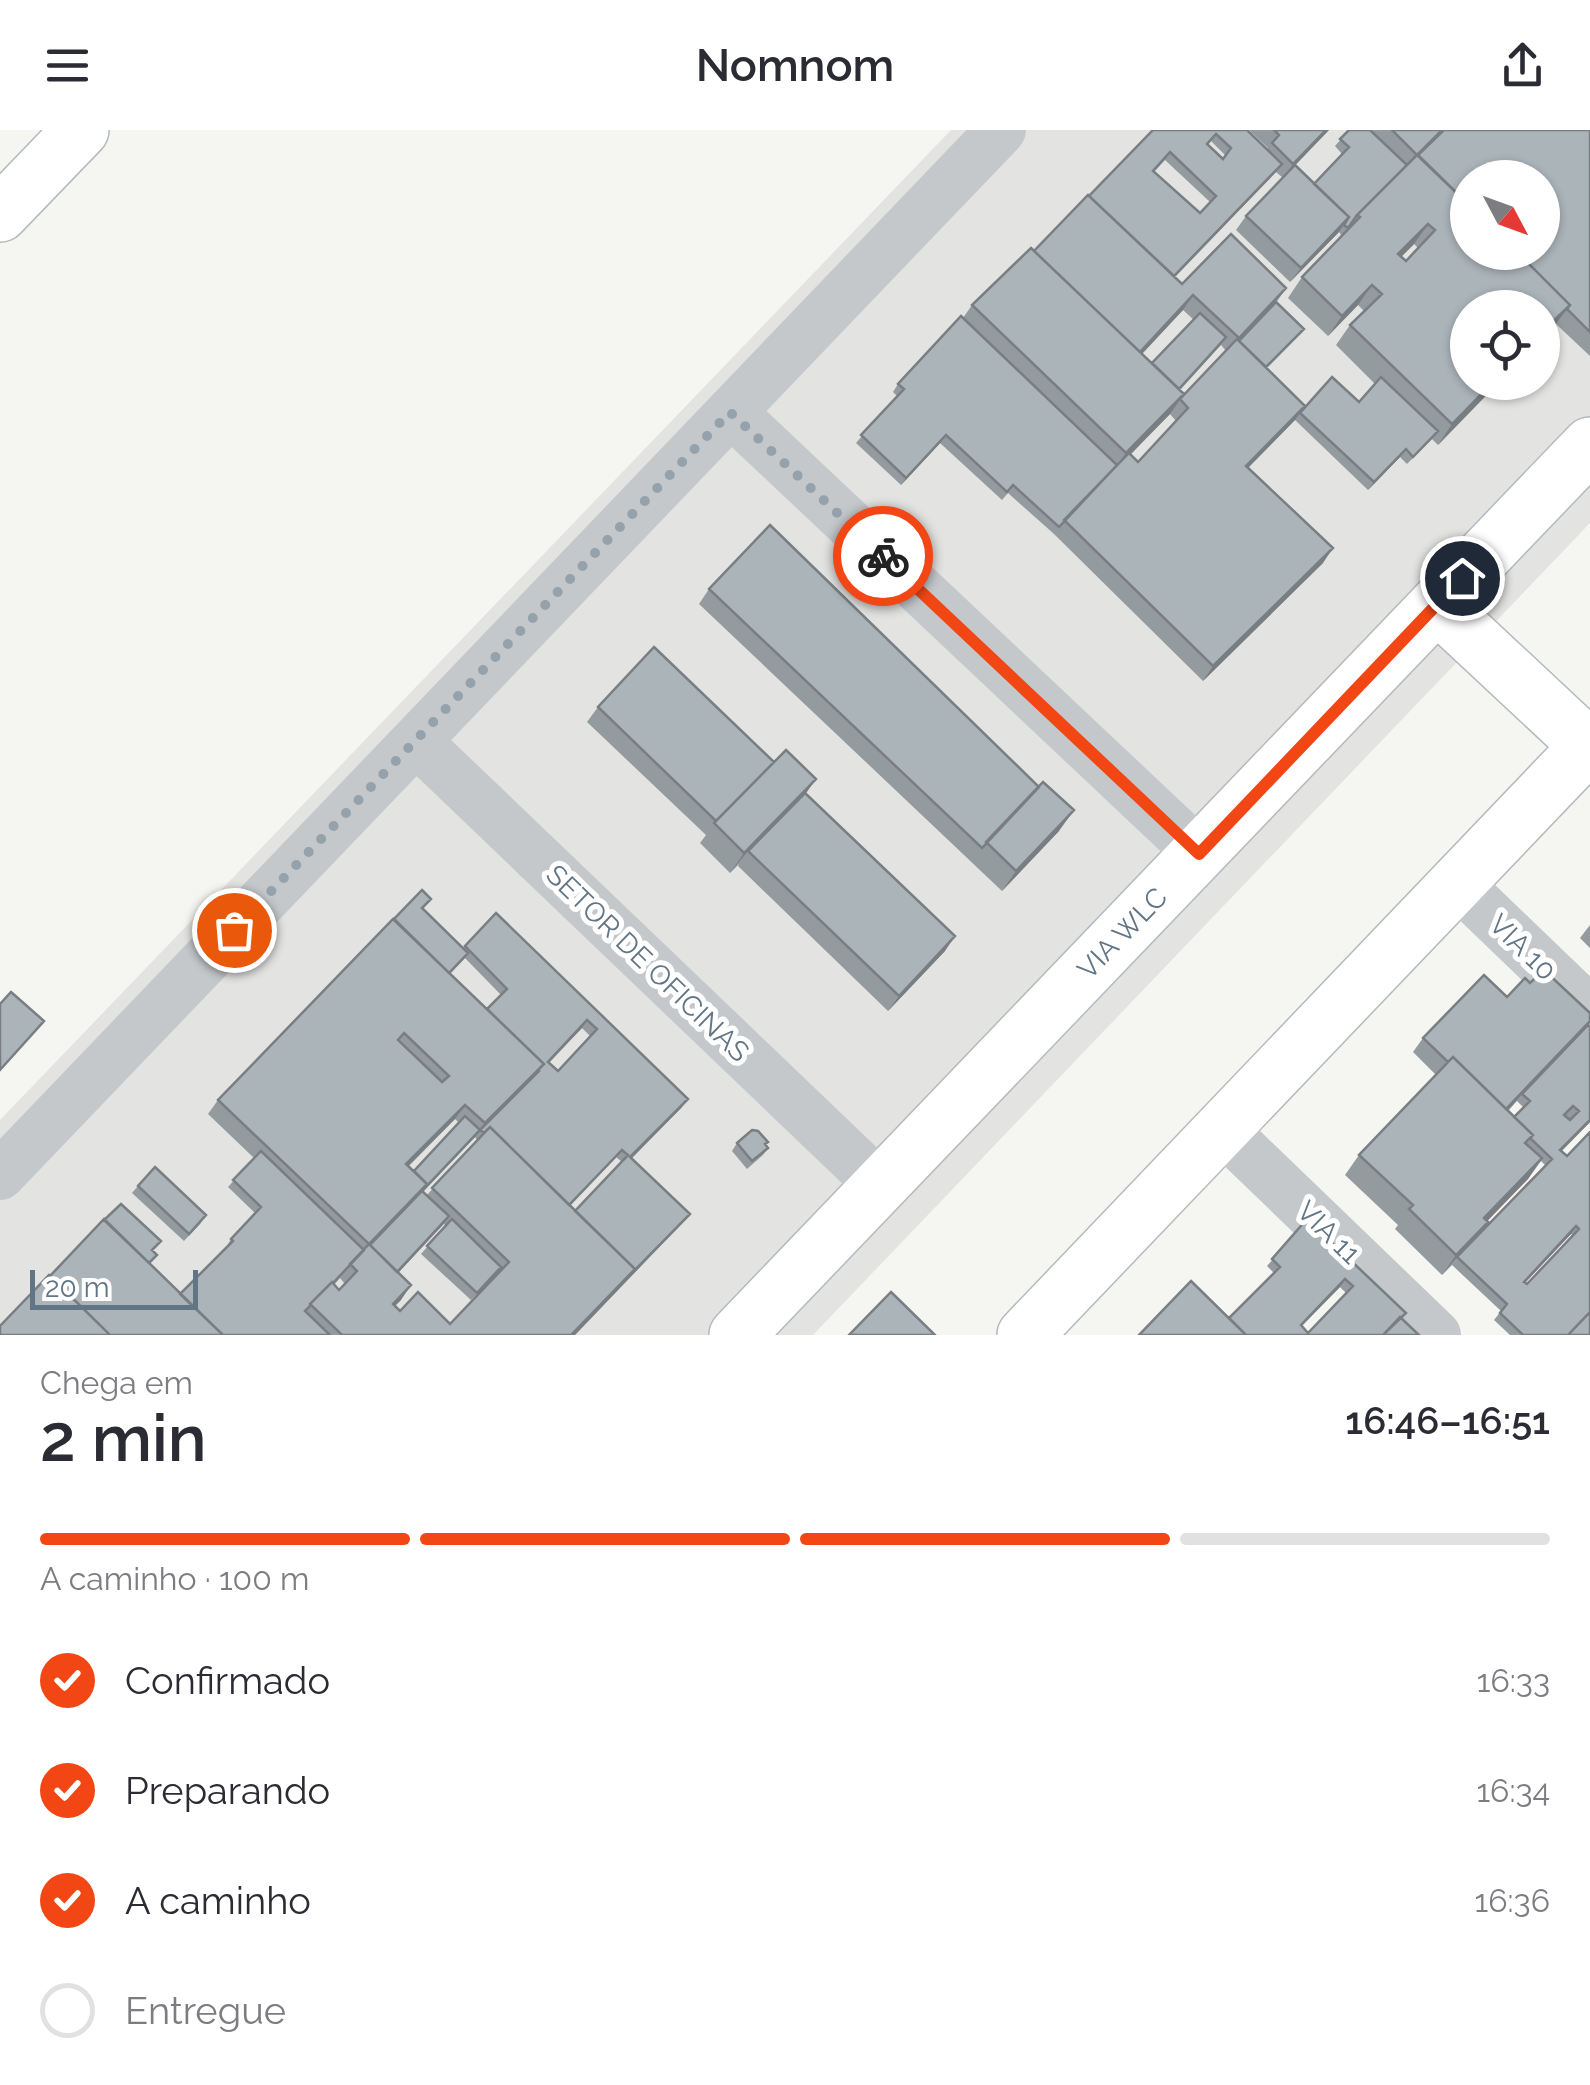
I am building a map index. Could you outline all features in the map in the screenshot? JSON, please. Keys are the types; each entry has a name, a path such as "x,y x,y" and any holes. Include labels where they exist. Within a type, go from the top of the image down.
{"street":[{"path":"0,214 81,130"},
{"path":"0,1174 1001,130"},
{"path":"730,412 1199,854"},
{"name":"VIA WLC","path":"737,1335 1590,446"},
{"path":"1025,1335 1589,745 1437,605"},
{"name":"SETOR DE OFICINAS","path":"416,741 880,1185"},
{"name":"VIA 10","path":"1457,883 1590,1011"},
{"name":"VIA 11","path":"1222,1129 1436,1335"}],"shaded area":[{"path":"951,130 1590,130 1590,523 813,1335 0,1335 0,1120"}],"building":[{"path":"1153,130 1247,130 1282,164 1174,276 1089,196","holes":["1216,134 1231,148 1223,159 1207,144","1170,152 1216,196 1200,213 1153,171"]},
{"path":"1274,130 1326,130 1293,164 1272,143 1279,135"},
{"path":"1349,130 1370,130 1407,165 1348,228 1344,225 1349,217 1314,184 1349,147 1340,139"},
{"path":"1392,130 1442,130 1417,155"},
{"path":"1444,130 1590,130 1590,332 1567,309 1570,305 1560,290 1555,290 1535,270 1560,270 1560,160 1450,160 1450,186 1418,155"},
{"path":"1417,155 1450,187 1450,270 1535,270 1555,290 1450,290 1450,400 1475,400 1452,424 1350,325 1382,294 1372,285 1342,316 1302,277 1360,217 1357,215","holes":["1428,224 1435,230 1406,261 1398,254"]},
{"path":"1295,165 1349,217 1301,268 1246,216"},
{"path":"1088,195 1182,284 1231,234 1286,288 1239,338 1193,295 1140,352 1034,251"},
{"path":"1031,248 1184,394 1126,453 972,305"},
{"path":"1560,295 1570,305 1560,315"},
{"path":"1276,302 1304,329 1266,367 1239,341"},
{"path":"1200,313 1226,337 1179,389 1152,363"},
{"path":"961,316 1117,465 1059,527 1013,485 1007,492 946,435 906,478 861,435 904,389 898,384"},
{"path":"1237,339 1305,406 1246,466 1333,548 1213,666 1064,520 1129,453 1138,462 1188,408 1180,399"},
{"path":"1332,377 1359,402 1381,377 1438,431 1413,457 1406,449 1374,482 1300,413"},
{"path":"770,525 1039,787 982,848 709,589"},
{"path":"654,647 774,762 716,821 598,707"},
{"path":"786,750 816,779 744,853 714,823"},
{"path":"1043,782 1074,810 1016,871 986,842"},
{"path":"805,793 955,936 899,996 748,851"},
{"path":"422,890 431,899 422,908 468,953 449,973 394,919"},
{"path":"496,913 688,1099 630,1157 690,1214 630,1275 635,1269 575,1211 628,1155 622,1150 569,1205 490,1127 484,1133 480,1130 544,1064 487,1009 507,989 465,946","holes":["587,1020 597,1029 558,1071 548,1062"]},
{"path":"393,919 544,1064 485,1123 465,1105 406,1164 427,1184 369,1244 218,1100","holes":["404,1033 449,1076 442,1082 398,1040"]},
{"path":"1544,970 1590,1013 1590,1021 1506,1109 1453,1057 1448,1062 1423,1038 1484,975 1507,997 1525,978 1530,983"},
{"path":"11,992 44,1021 0,1070 0,1004"},
{"path":"1588,1025 1590,1120 1560,1150 1567,1156 1590,1132 1590,1312 1568,1335 1523,1335 1500,1313 1507,1304 1457,1257 1552,1159 1514,1117 1530,1101 1522,1094","holes":["1573,1106 1579,1111 1570,1120 1564,1115","1576,1226 1579,1229 1527,1284 1524,1282"]},
{"path":"1453,1057 1533,1135 1525,1143 1542,1158 1484,1218 1488,1222 1456,1255 1409,1209 1413,1205 1359,1155"},
{"path":"465,1116 480,1130 422,1191 427,1184 414,1171"},
{"path":"490,1127 635,1269 571,1335 342,1335 310,1304 332,1282 339,1290 357,1271 350,1264 369,1244 411,1285 393,1304 400,1311 418,1292 450,1324 509,1262 432,1188"},
{"path":"752,1130 768,1142 768,1148 752,1161 737,1143"},
{"path":"261,1151 364,1250 305,1311 330,1335 223,1335 180,1294 261,1207 233,1180"},
{"path":"155,1167 206,1215 189,1234 138,1186"},
{"path":"422,1191 449,1216 397,1272 370,1245"},
{"path":"121,1204 161,1241 152,1250 157,1255 149,1263 104,1220"},
{"path":"104,1219 223,1335 110,1335 50,1276"},
{"path":"452,1219 501,1267 477,1293 427,1246"},
{"path":"1307,1219 1406,1313 1383,1335 1246,1335 1229,1318 1280,1267 1272,1259","holes":["1345,1279 1353,1286 1308,1333 1301,1325"]},
{"path":"49,1275 110,1335 0,1335 0,1326"},
{"path":"1191,1281 1246,1335 1139,1335"},
{"path":"891,1292 935,1335 849,1335"},
{"path":"1590,1312 1590,1335 1568,1335"},
{"path":"1400,1317 1419,1335 1383,1335"}],"way so far":[{"path":"234,930 730,412 883,556"}],"route":[{"path":"883,556 1199,854 1462,578"}]}
